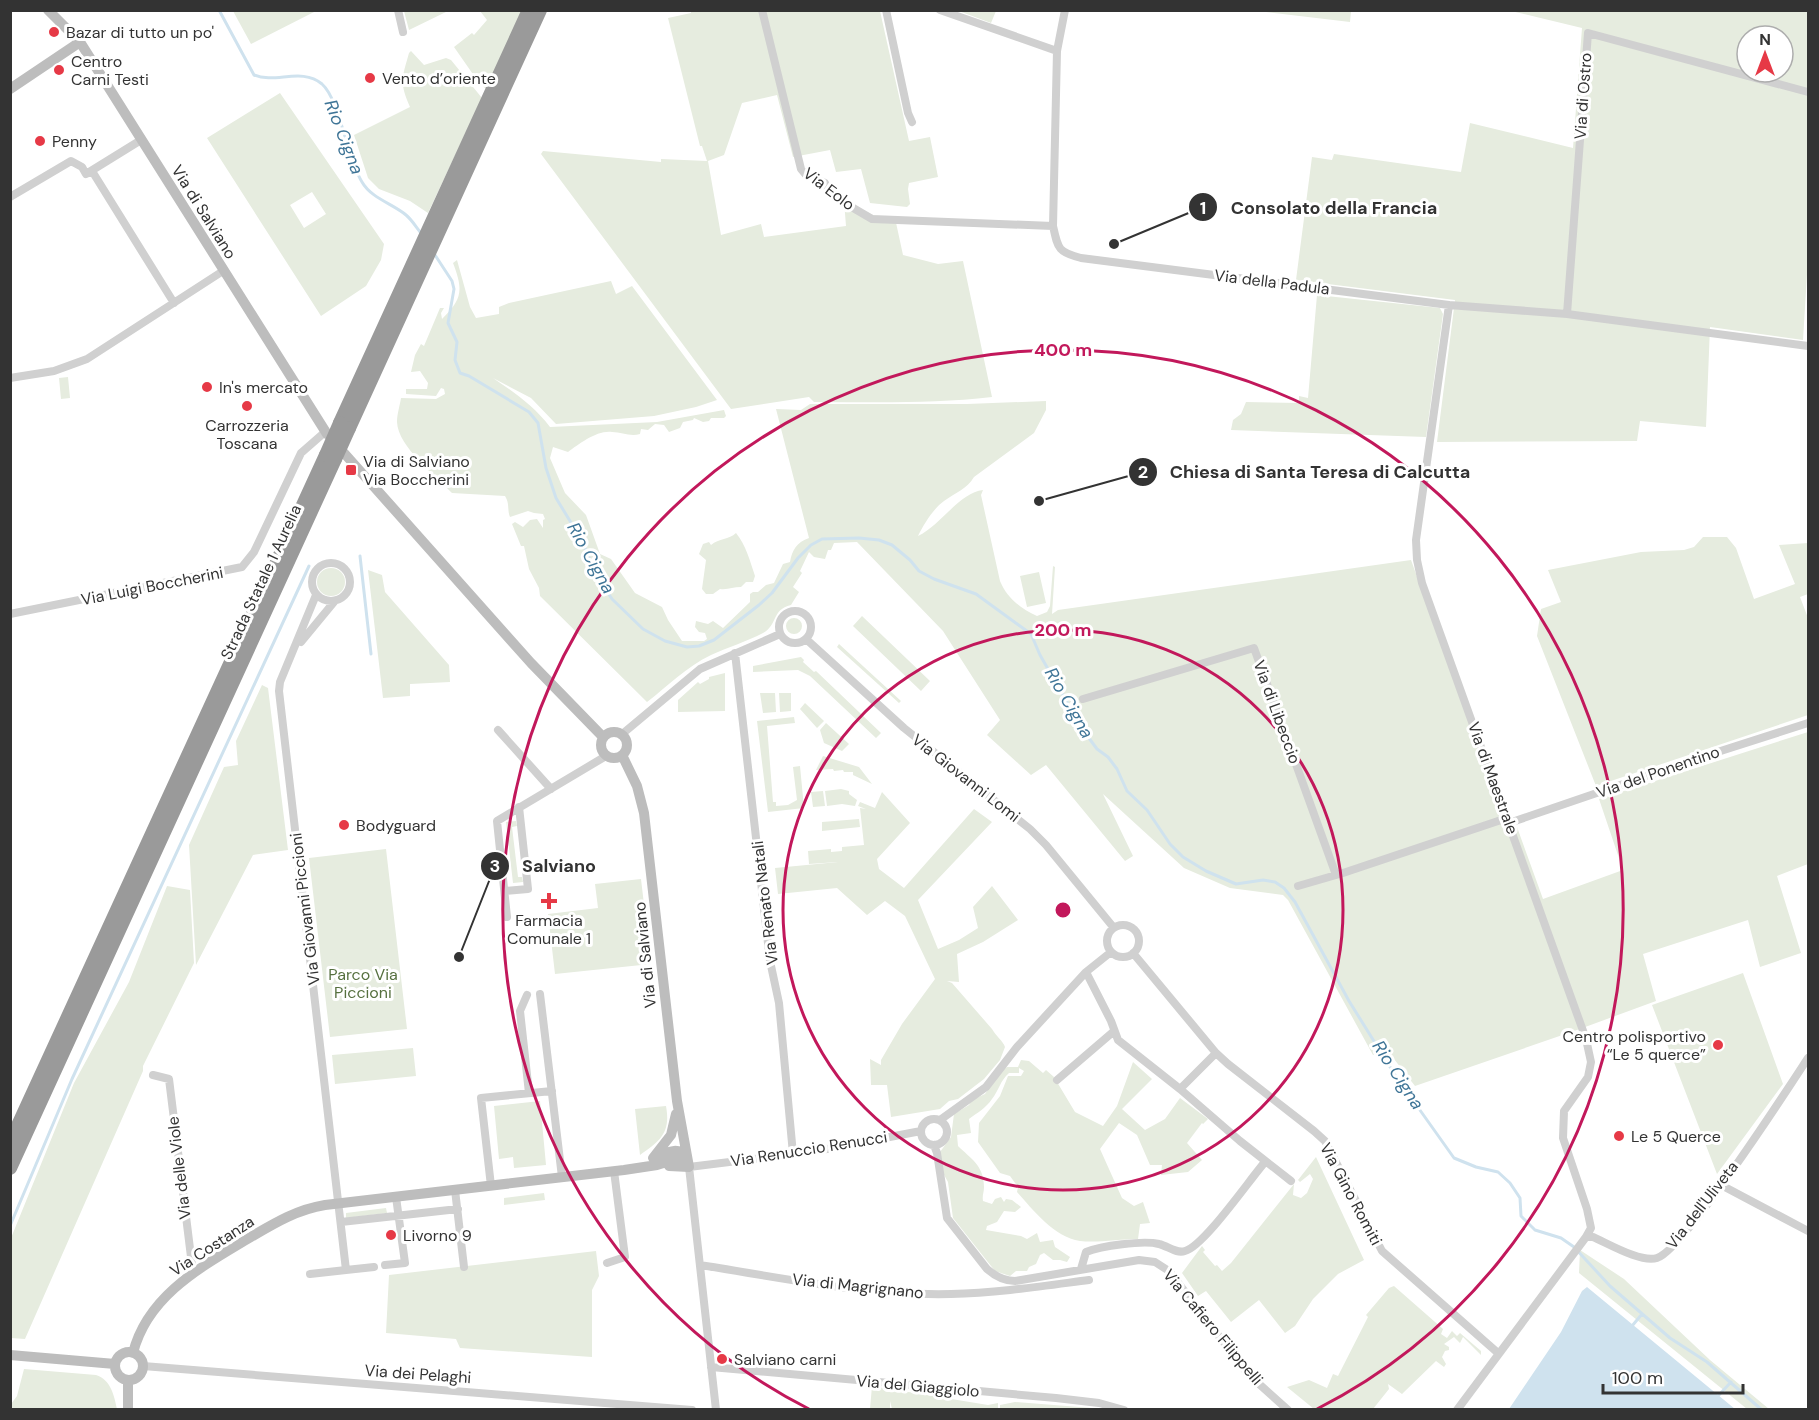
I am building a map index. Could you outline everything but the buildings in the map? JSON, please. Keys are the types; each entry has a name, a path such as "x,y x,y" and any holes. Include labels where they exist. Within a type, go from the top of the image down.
{"highway":[{"name":"Strada Statale 1 Aurelia","path":"10,1168 335,456 344,426 454,186 529,10"},
{"name":"Strada Statale 1 Aurelia","path":"454,186 540,10"},
{"name":"Strada Statale 1 Aurelia","path":"10,1143 335,456"}],"street":[{"name":"Via di Salviano","path":"48,10 80,42 326,433"},
{"path":"398,10 403,32"},
{"name":"Via Eolo","path":"762,10 801,169 806,175 825,183 831,195 872,219 1053,226"},
{"path":"886,10 908,113 912,122"},
{"path":"940,10 1057,51"},
{"name":"Via della Padula","path":"1065,10 1057,51 1053,226 1061,252 1081,258 1449,305 1566,314 1809,346"},
{"name":"Via di Ostro","path":"1566,314 1588,33 1809,92"},
{"path":"10,90 80,42"},
{"path":"10,197 71,161 82,167 86,174 141,140"},
{"path":"92,171 174,303"},
{"path":"10,378 54,371 87,359 223,271"},
{"name":"Via di Maestrale","path":"1449,305 1416,540 1417,560 1422,583 1586,1039 1591,1062 1588,1077 1564,1111 1562,1126 1563,1138 1587,1209 1591,1228 1584,1240"},
{"name":"Via Luigi Boccherini","path":"10,614 242,567 254,552 301,453 326,433"},
{"path":"335,456 603,737"},
{"path":"324,564 337,564 347,571 351,583 347,594 334,602 321,600 311,584 314,572 324,564"},
{"name":"Via Giovanni Piccioni","path":"316,595 280,682 279,691 338,1204"},
{"name":"Via Giovanni Piccioni","path":"293,653 334,602"},
{"path":"787,612 804,613 810,620 811,630 806,639 800,642 792,643 780,634 778,626 781,618 787,612"},
{"path":"621,735 690,675 708,664 780,634"},
{"name":"Via Giovanni Lomi","path":"806,639 904,728 1030,829 1046,845 1114,928"},
{"name":"Via di Libeccio","path":"1083,699 1254,648 1336,875"},
{"name":"Via Renato Natali","path":"735,653 770,961 780,1004 793,1154"},
{"name":"Via del Ponentino","path":"1508,820 1809,723"},
{"path":"498,730 551,789"},
{"path":"612,732 621,735 627,744 622,755 614,758 606,756 600,746 603,737 612,732"},
{"name":"Via di Salviano","path":"622,755 638,786 644,813 677,1101 691,1163 716,1410"},
{"path":"507,917 496,821 606,756"},
{"path":"505,891 528,889 519,807"},
{"path":"1298,886 1508,820"},
{"path":"1128,926 1137,933 1139,944 1133,953 1122,957 1111,952 1107,938 1114,928 1128,926"},
{"path":"940,1120 946,1126 947,1135 943,1142 934,1145 924,1141 921,1131 928,1120 940,1120 986,1087 1017,1047 1086,972 1111,952"},
{"name":"Via Gino Romiti","path":"1133,953 1216,1053 1325,1141 1382,1251 1498,1353"},
{"path":"1086,972 1118,1040 1291,1182"},
{"path":"540,994 562,1177"},
{"path":"527,995 520,1011 529,1093"},
{"path":"1057,1080 1113,1032"},
{"path":"1180,1089 1216,1053"},
{"name":"Via dell'Uliveta","path":"1584,1240 1593,1237 1641,1258 1662,1256 1690,1227 1809,1058"},
{"name":"Via delle Viole","path":"153,1074 169,1079 193,1273"},
{"path":"491,1186 481,1098 552,1090"},
{"path":"655,1162 671,1135 677,1101"},
{"name":"Via Renuccio Renucci","path":"691,1163 793,1154 921,1131"},
{"name":"Via Cafiero Filippelli","path":"934,1145 947,1218 987,1269 998,1278 1010,1281 1138,1260 1150,1261 1164,1267 1248,1374 1288,1410"},
{"name":"Via Costanza","path":"133,1353 138,1335 155,1308 173,1289 193,1273 281,1219 311,1208 631,1169 655,1162 691,1163"},
{"path":"1081,1269 1086,1252 1095,1249 1151,1243 1184,1252 1194,1246 1230,1208 1265,1162"},
{"path":"607,1263 625,1257 614,1171"},
{"path":"1721,1185 1809,1231"},
{"path":"455,1190 464,1267"},
{"path":"385,1265 405,1263 396,1197"},
{"path":"338,1204 346,1270"},
{"path":"341,1222 458,1209"},
{"path":"1457,1410 1584,1240"},
{"name":"Via di Magrignano","path":"700,1265 880,1291 919,1293 1001,1291 1089,1280"},
{"path":"310,1274 374,1267"},
{"path":"123,1353 133,1353 140,1358 143,1366 138,1376 128,1380 122,1379 117,1374 115,1364 117,1359 123,1353"},
{"path":"10,1356 115,1364"},
{"name":"Via dei Pelaghi","path":"143,1366 692,1410"},
{"name":"Via del Giaggiolo","path":"711,1367 1056,1398 1099,1403 1124,1410"},
{"path":"128,1380 128,1410"}],"green space":[{"path":"404,10 448,11 409,30"},
{"path":"691,10 880,11 909,141 930,137 938,177 909,183 910,204 907,207 870,203 861,169 836,172 830,150 793,157 777,95 742,103 724,155 708,161 721,235 761,224 764,237 846,226 844,201 873,215 895,218 903,255 938,264 963,261 992,397 948,401 814,402 809,397 731,409 541,154 543,151 661,162 661,159 707,161 702,146 700,146 668,18 691,13"},
{"path":"233,11 316,11 251,44"},
{"path":"480,11 522,11 487,90 477,80 454,47 472,33 474,35 487,20"},
{"path":"959,11 996,11 991,23"},
{"path":"1258,11 1351,11 1350,22"},
{"path":"1511,11 1808,11 1808,258 1803,340 1710,327 1706,427 1640,421 1637,441 1437,442 1455,300 1296,280 1312,157 1332,160 1334,154 1461,172 1470,123 1573,148 1582,28"},
{"path":"411,51 424,65 446,58 451,60 482,98 428,213 410,201 379,189 368,178 354,135 410,107 404,92 403,74"},
{"path":"280,93 384,244 381,260 366,286 321,316 207,138","holes":["312,192 326,214 304,228 290,205"]},
{"path":"457,260 470,307 476,318 499,314 499,307 509,303 611,281 616,294 632,286 717,400 654,416 556,424 531,398 493,378 531,406 550,427 657,422 724,410 726,416 724,418 711,418 703,422 694,418 683,422 680,428 669,432 664,425 655,424 648,430 641,429 640,434 636,435 600,433 588,438 568,452 553,447 550,458 565,493 586,515 600,554 611,559 635,593 662,607 682,641 707,639 705,633 699,632 695,627 696,621 708,624 713,621 723,628 750,602 750,594 774,583 783,564 790,562 796,547 809,538 776,409 801,410 810,404 967,404 1046,401 1046,410 1034,433 940,504 918,536 966,497 983,490 981,495 1000,581 1006,593 1015,602 1037,616 1047,612 1050,606 1053,566 1055,567 1052,614 1058,610 1411,560 1508,830 1517,827 1543,899 1623,870 1599,799 1808,732 1808,864 1777,876 1801,953 1760,967 1748,920 1643,954 1656,1001 1415,1086 1387,1050 1373,1055 1288,900 1283,895 1230,888 1184,868 1103,794 1133,856 1125,861 1046,765 1031,775 987,735 1000,720 943,631 857,542 834,543 825,559 814,557 809,552 800,571 802,573 793,587 799,592 791,605 780,610 768,630 702,660 647,702 540,596 539,588 529,569 524,546 521,546 512,524 515,522 523,527 530,520 537,519 543,528 545,519 543,514 528,511 510,517 505,496 452,493 411,451 399,432 397,419 401,398 436,399 445,394 444,389 441,388 436,396 406,394 406,389 427,389 428,383 420,371 411,372 415,355 421,344 424,346 440,308 444,308 441,313 442,319 457,299 459,287 453,263"},
{"path":"1317,295 1440,308 1443,314 1426,437 1231,430 1233,420 1241,414 1246,402 1299,403 1299,396 1308,398"},
{"path":"68,377 70,398 61,399 59,378"},
{"path":"736,533 755,576 753,582 746,582 741,587 720,589 713,594 706,594 702,589 706,560 699,554 703,544 709,542 711,545"},
{"path":"1703,537 1727,537 1736,548 1754,599 1795,584 1779,545 1808,543 1808,594 1800,597 1808,618 1808,715 1596,786 1537,636 1541,609 1561,602 1548,570 1641,552 1684,550 1694,547"},
{"path":"331,568 341,572 345,582 341,592 331,596 321,592 317,582 321,572"},
{"path":"368,570 382,575 385,592 449,665 450,682 410,684 410,696 383,698"},
{"path":"1039,572 1046,603 1027,607 1020,576"},
{"path":"862,616 930,681 921,691 853,626"},
{"path":"791,618 797,618 802,626 800,632 791,634 786,629 786,623"},
{"path":"839,644 901,701 899,703 837,647"},
{"path":"801,657 803,662 814,672 816,671 881,733 876,738 810,676 798,670 753,672 753,666"},
{"path":"725,673 725,711 678,712 678,700 698,682 700,684 709,677"},
{"path":"262,685 268,688 288,850 253,855 196,965 189,845 224,767 238,765 236,741"},
{"path":"760,693 775,693 776,712 763,713"},
{"path":"779,693 791,693 791,711 780,712"},
{"path":"805,703 824,721 817,728 800,709"},
{"path":"794,717 795,723 767,726 773,802 776,802 776,806 788,805 797,800 793,767 800,766 804,808 768,812 757,721"},
{"path":"826,723 849,744 842,751 824,743 820,730"},
{"path":"823,756 859,767 872,784 853,775 853,772 834,771 833,769 816,770"},
{"path":"841,789 849,791 849,794 857,800 855,806 842,804 827,806 825,791"},
{"path":"823,791 825,806 813,807 811,792"},
{"path":"882,792 910,823 877,859 879,869 904,888 974,809 992,822 918,900 938,949 978,928 973,907 992,886 1018,920 983,942 957,954 959,982 947,981 952,983 1003,1043 1005,1047 1000,1060 984,1079 958,1099 949,1101 940,1109 891,1117 887,1085 871,1085 870,1059 881,1065 881,1060 902,1024 935,979 905,916 885,901 867,915 837,888 778,894 775,868 838,862 809,864 808,851 831,849 831,852 842,851 842,847 864,845 860,808 866,809 858,806 860,802 875,808"},
{"path":"859,819 860,827 822,831 822,822"},
{"path":"516,821 517,826 512,827 518,877 522,877 523,882 513,883 506,822"},
{"name":"Parco Via Piccioni","path":"386,849 407,1029 330,1037 309,858"},
{"path":"641,879 651,964 555,974 548,914 598,908 595,884"},
{"path":"167,886 190,890 194,963 143,1066 143,1071 25,1339 11,1338 11,1238 74,1083 129,982"},
{"name":"Centro polisportivo “Le 5 querce”","path":"1743,973 1783,1084 1717,1174 1652,1005"},
{"path":"413,1048 416,1076 335,1084 332,1055"},
{"path":"1021,1060 1029,1061 1043,1073 1046,1070 1054,1077 1075,1112 1103,1126 1117,1106 1133,1062 1152,1079 1122,1109 1145,1130 1165,1119 1180,1098 1208,1119 1202,1123 1187,1143 1202,1160 1188,1172 1161,1175 1162,1165 1150,1165 1137,1135 1119,1123 1100,1149 1122,1198 1134,1206 1143,1202 1150,1223 1140,1224 1138,1239 1080,1241 1061,1234 1037,1214 1017,1192 1018,1187 1010,1176 1000,1173 978,1142 979,1123 1000,1096 1008,1076 1021,1076 1024,1071 1019,1068 1019,1073 1009,1073 990,1102 969,1119 971,1133 957,1135 958,1146 982,1173 983,1201 992,1204 995,1199 1001,1197 1004,1202 1006,1199 1012,1200 1021,1207 1015,1212 1004,1211 997,1222 987,1226 986,1230 1027,1239 1037,1233 1040,1242 1053,1240 1055,1247 1070,1257 1067,1262 1053,1260 1044,1253 1027,1271 1016,1271 1010,1276 995,1271 953,1218 948,1182 943,1173 940,1152 951,1137 954,1114 969,1105 972,1100 985,1094 999,1073 1007,1067 1018,1067"},
{"path":"540,1101 546,1165 514,1168 513,1157 499,1159 494,1106"},
{"path":"666,1106 665,1130 653,1145 640,1155 635,1109"},
{"path":"1316,1157 1364,1260 1338,1274 1313,1299 1295,1326 1285,1333 1259,1300 1231,1322 1206,1291 1198,1296 1182,1273 1202,1246 1205,1250 1203,1252 1222,1271 1231,1263 1294,1184 1293,1195 1301,1198 1307,1193 1313,1179 1310,1174 1300,1182 1298,1180"},
{"path":"544,1193 545,1200 504,1205 504,1198"},
{"path":"386,1208 387,1213 346,1218 346,1213"},
{"path":"1580,1250 1624,1279 1710,1360 1769,1409 1747,1409 1579,1273"},
{"path":"596,1251 599,1276 592,1290 592,1357 460,1348 456,1339 386,1333 389,1275"},
{"path":"1394,1286 1443,1329 1441,1334 1447,1338 1452,1331 1457,1336 1460,1333 1481,1351 1481,1355 1463,1337 1460,1343 1454,1337 1444,1344 1449,1347 1449,1350 1445,1351 1442,1357 1446,1364 1444,1367 1436,1361 1402,1394 1388,1384 1389,1389 1373,1409 1314,1409 1287,1387 1309,1380 1327,1388 1333,1374 1338,1376 1368,1317 1366,1315 1389,1288"},
{"path":"24,1369 101,1377 113,1393 117,1409 11,1409"},
{"path":"872,1386 988,1405 998,1403 998,1409 892,1409 890,1401 890,1409 870,1409"},
{"path":"1015,1402 1092,1408 1000,1409 1000,1405"}],"water":[{"path":"1587,1287 1735,1409 1509,1409 1561,1332 1582,1291"}],"waterway":[{"name":"Rio Cigna","path":"219,10 254,75 271,78 306,77 322,84 334,103 362,182 376,197 406,215 421,233"},
{"name":"Rio Cigna","path":"435,255 452,281 454,289 448,323 457,342 455,360 460,373 469,376 529,412 538,423 546,468 556,498 581,539 597,576 612,599 643,629 665,641 687,647 699,646 714,640 772,593 798,558 811,545 822,539 879,540 892,545 919,571 934,579 976,594 1031,634 1040,655 1083,730 1097,749 1108,757 1117,769 1127,791 1147,810 1170,844 1183,857 1206,871 1236,884 1263,880 1275,882 1284,888 1295,902 1349,1001 1395,1075 1454,1158 1476,1167 1498,1172 1510,1183 1520,1198 1521,1216 1535,1230 1561,1238 1574,1247 1610,1286 1670,1338 1707,1362 1762,1410"},
{"path":"360,556 371,654"},
{"path":"10,1226 72,1079 309,566"},
{"path":"1632,1326 1642,1314"},
{"path":"1718,1396 1731,1382"}],"place":[{"name":"Bazar di tutto un po'","path":"54,32"},
{"name":"Centro Carni Testi","path":"59,70"},
{"name":"Vento d’oriente","path":"370,78"},
{"name":"Penny","path":"40,141"},
{"name":"Consolato della Francia","path":"1114,244"},
{"name":"In's mercato","path":"207,387"},
{"name":"Carrozzeria Toscana","path":"247,406"},
{"name":"Via di Salviano Via Boccherini","path":"351,470"},
{"name":"Chiesa di Santa Teresa di Calcutta","path":"1039,501"},
{"name":"Bodyguard","path":"344,825"},
{"name":"Farmacia Comunale 1","path":"549,901"},
{"name":"Salviano","path":"459,957"},
{"name":"Centro polisportivo “Le 5 querce”","path":"1718,1045"},
{"name":"Le 5 Querce","path":"1619,1136"},
{"name":"Livorno 9","path":"391,1235"},
{"name":"Salviano carni","path":"722,1359"}]}
